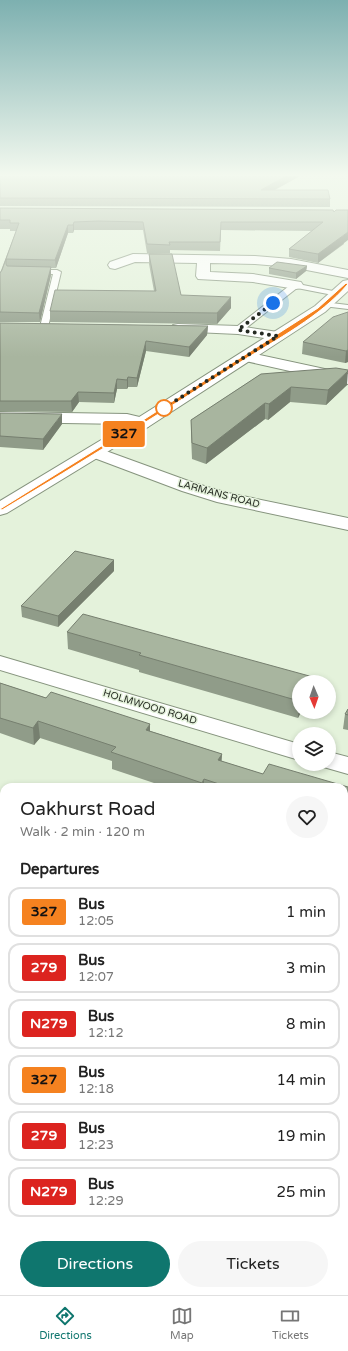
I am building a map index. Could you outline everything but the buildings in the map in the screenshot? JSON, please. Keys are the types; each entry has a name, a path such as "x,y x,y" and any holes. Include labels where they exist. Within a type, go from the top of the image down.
{"street":[{"path":"115,264 129,259 147,258 255,260 291,263 348,274"},
{"path":"203,263 203,276 253,278 296,285"},
{"path":"0,509 142,423 246,357 326,304 343,289"},
{"path":"29,327 59,327"},
{"path":"162,328 238,330 278,336"},
{"path":"246,357 348,379"},
{"path":"0,417 118,419 133,420 142,423"},
{"name":"LARMANS ROAD","path":"94,452 188,488 224,498 348,524"},
{"name":"HOLMWOOD ROAD","path":"0,663 292,750"},
{"path":"336,762 348,766"}],"lane":[{"path":"27,272 57,272 44,327"},
{"path":"238,330 296,285 343,289"},
{"path":"326,304 348,306"}],"bus line":[{"name":"327","path":"0,509 142,423 246,357 278,336 283,331 320,309 348,284"}],"route":[{"path":"164,408 278,336 238,330 273,303"}]}
